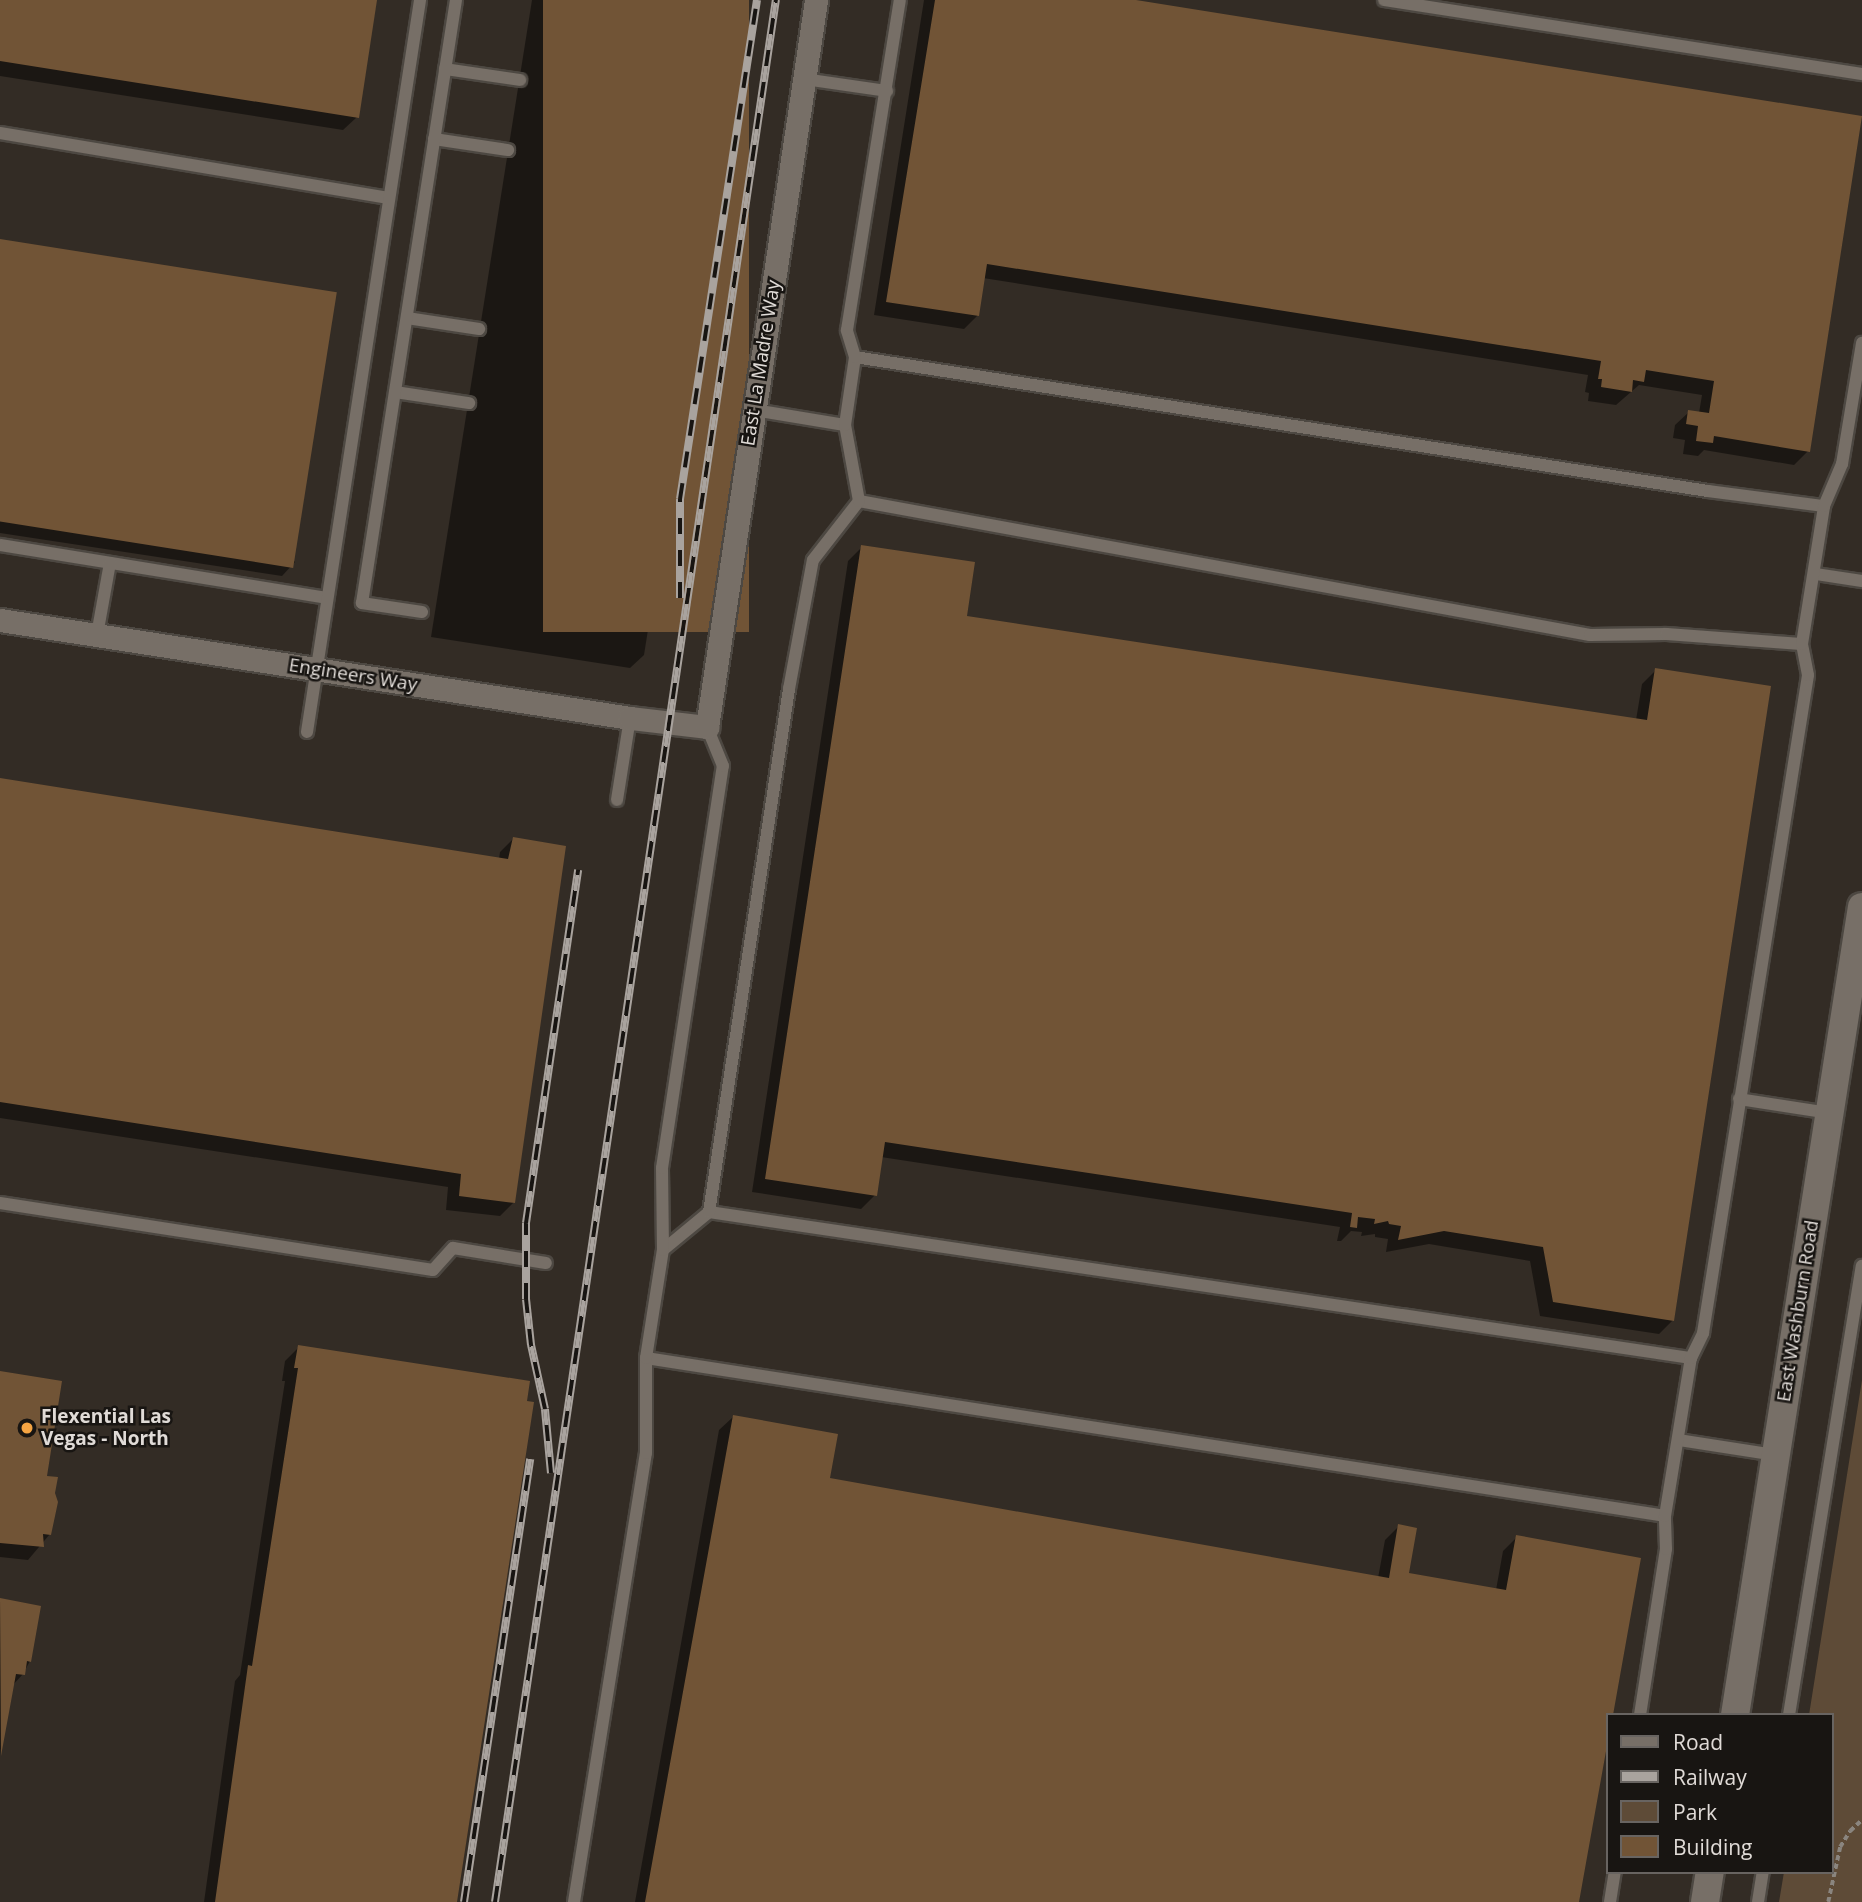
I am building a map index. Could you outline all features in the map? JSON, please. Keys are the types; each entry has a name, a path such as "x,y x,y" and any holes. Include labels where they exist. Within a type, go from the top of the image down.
{"street":[{"name":"East La Madre Way","path":"707,727 816,0"},
{"name":"Engineers Way","path":"0,620 630,718 707,727"},
{"name":"East Washburn Road","path":"1735,1713 1862,907"},
{"path":"1705,1902 1710,1874"}],"lane":[{"path":"307,732 420,0"},
{"path":"422,612 362,603 456,0"},
{"path":"663,1250 709,1212 789,690 813,560 859,501 845,425 855,357 847,330 900,0"},
{"path":"1384,0 1862,75"},
{"path":"445,69 520,80"},
{"path":"804,79 887,91"},
{"path":"0,134 389,198"},
{"path":"434,139 508,150"},
{"path":"407,318 479,329"},
{"path":"1640,1713 1667,1549 1665,1516 1691,1358 1703,1333 1808,674 1802,644 1816,574 1824,506 1842,464 1862,343"},
{"path":"855,357 1681,487 1824,506"},
{"path":"395,392 469,403"},
{"path":"754,410 845,425"},
{"path":"859,501 1590,635 1666,634 1802,644"},
{"path":"0,545 327,598"},
{"path":"97,635 110,563"},
{"path":"1816,574 1862,581"},
{"path":"617,800 630,718"},
{"path":"574,1902 646,1453 646,1358 663,1250 662,1168 723,766 707,727"},
{"path":"1739,1099 1830,1114"},
{"path":"0,1203 433,1270 453,1248 546,1263"},
{"path":"709,1212 1691,1358"},
{"path":"1789,1713 1862,1266"},
{"path":"646,1358 1665,1516"},
{"path":"1679,1440 1776,1455"},
{"path":"1610,1902 1615,1874"},
{"path":"1758,1902 1763,1874"}],"path":[{"path":"1828,1902 1840,1847 1850,1830 1862,1819"}],"green space":[{"path":"1862,1380 1862,1902 1779,1902 1784,1874 1834,1874 1834,1713 1809,1713"}],"building":[{"path":"0,0 377,0 359,118 0,61"},
{"path":"543,0 749,0 749,632 543,632"},
{"path":"935,0 1136,0 1862,116 1810,452 1714,436 1713,443 1696,441 1698,426 1686,424 1688,410 1709,413 1714,381 1646,370 1644,382 1633,380 1632,392 1601,387 1602,379 1598,379 1601,361 987,264 979,316 886,302"},
{"path":"0,239 337,292 293,568 0,521"},
{"path":"861,545 975,562 967,616 1647,720 1655,668 1771,686 1674,1321 1553,1302 1543,1247 1444,1231 1398,1240 1401,1226 1389,1224 1388,1221 1374,1224 1375,1219 1358,1217 1357,1228 1350,1227 1352,1213 885,1142 877,1196 765,1179"},
{"path":"0,778 508,859 513,837 566,846 515,1203 459,1196 461,1174 0,1102"},
{"path":"298,1345 530,1381 527,1401 534,1402 457,1902 215,1902 248,1665 252,1666 298,1368 294,1368"},
{"name":"Flexential Las Vegas - North","path":"0,1371 62,1381 47,1476 58,1477 55,1493 58,1502 51,1535 43,1534 44,1547 0,1543"},
{"path":"733,1415 838,1434 830,1478 1389,1578 1398,1524 1417,1528 1409,1573 1506,1590 1516,1535 1641,1558 1613,1713 1606,1713 1606,1751 1579,1902 645,1902"},
{"path":"0,1598 41,1606 31,1662 27,1661 25,1675 16,1674 1,1756"}],"railway":[{"path":"680,598 680,499 757,0"},
{"path":"495,1902 776,0"},
{"path":"551,1473 545,1409 531,1345 526,1299 526,1223 578,870"},
{"path":"464,1902 530,1459"}],"place":[{"name":"Flexential Las Vegas - North","path":"27,1428"}]}
